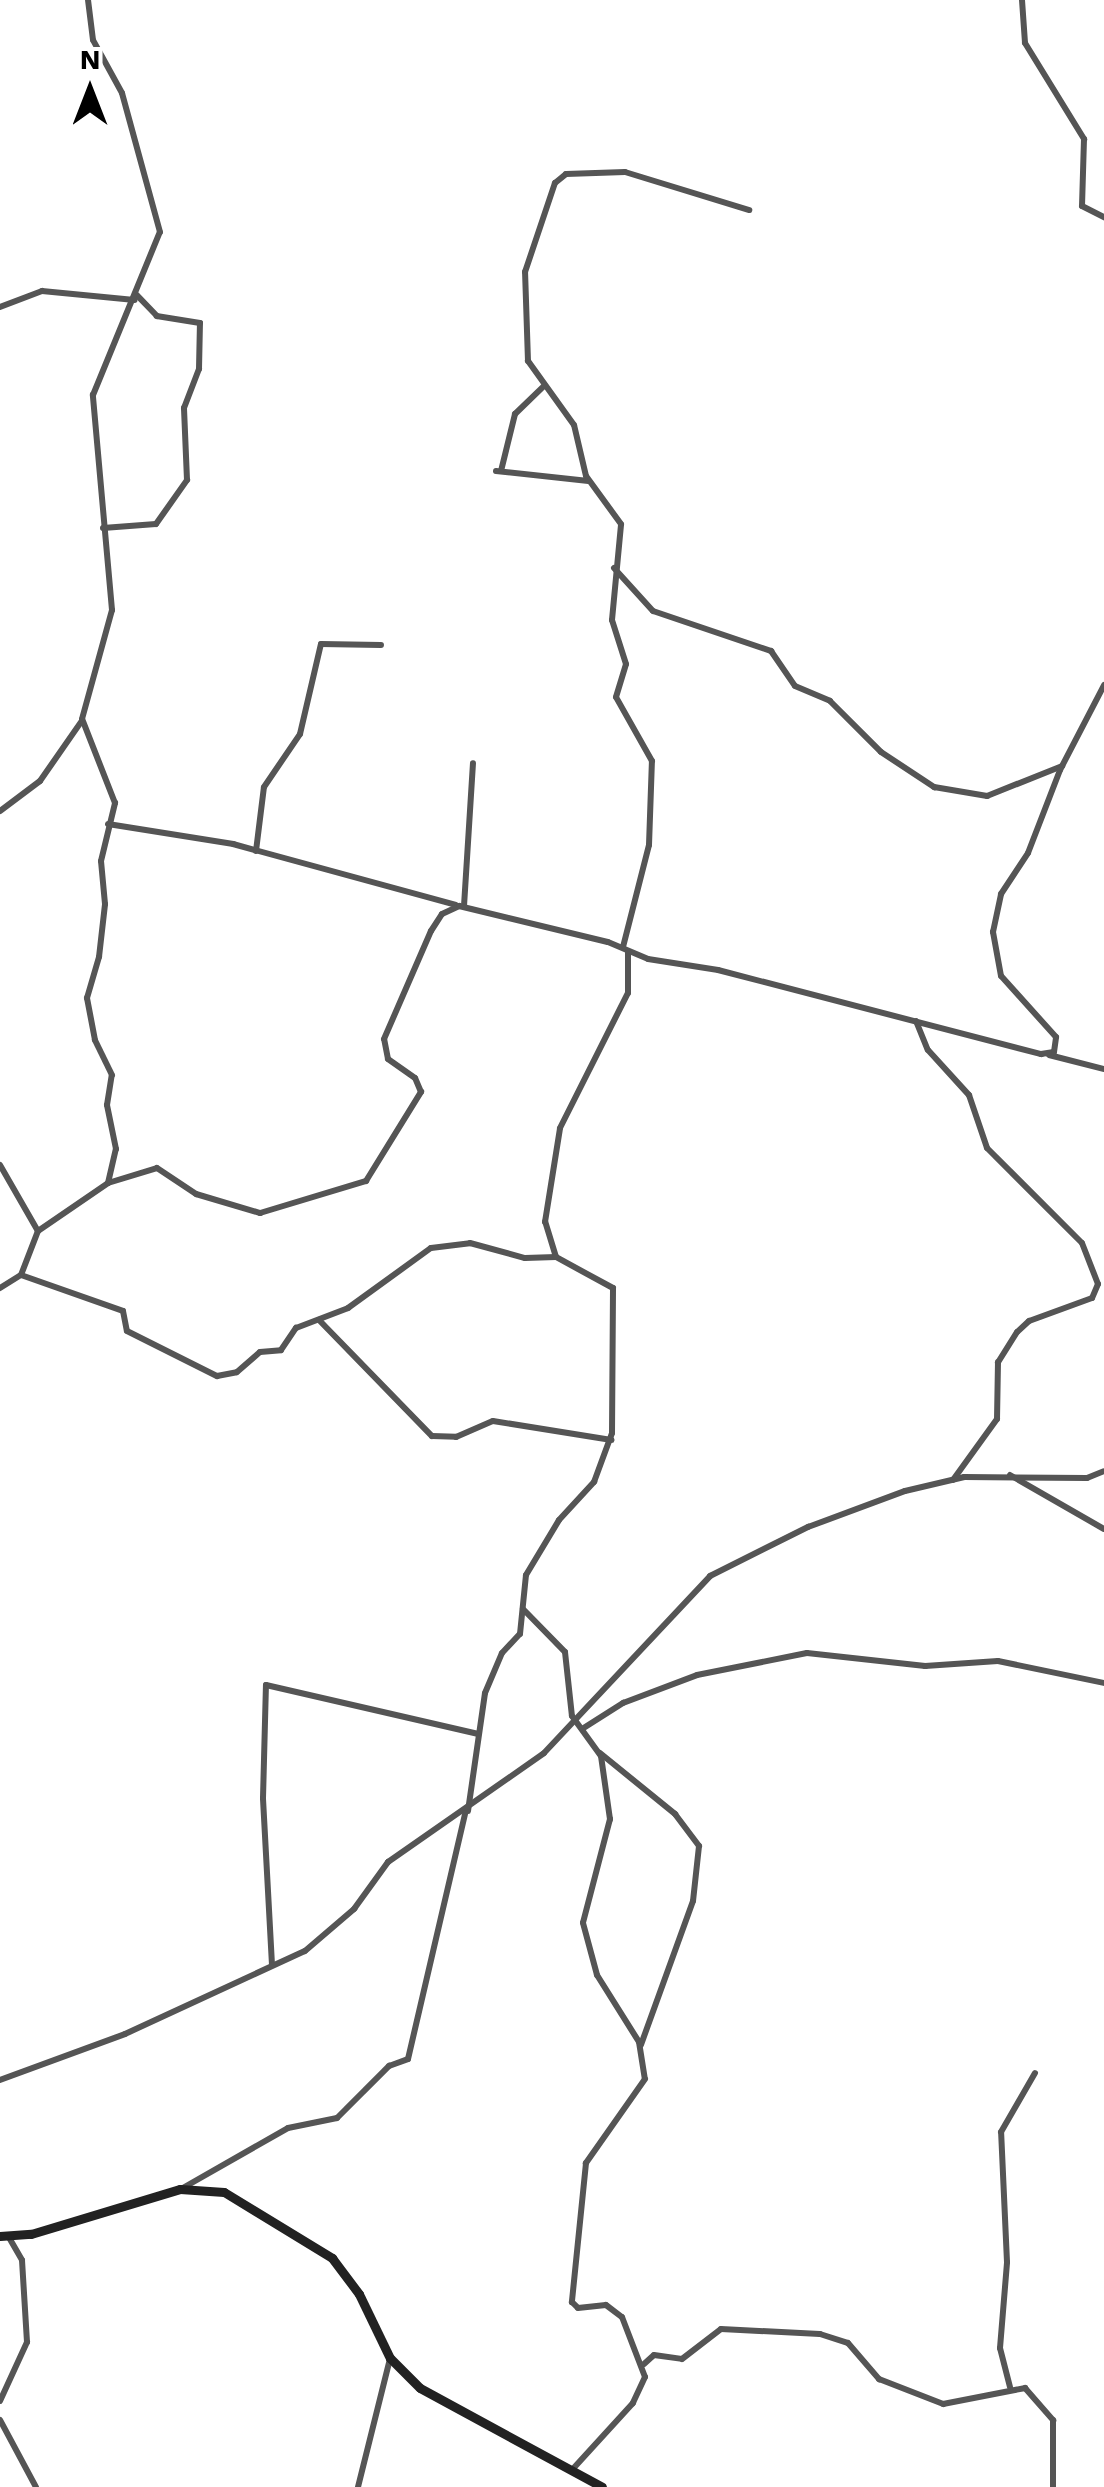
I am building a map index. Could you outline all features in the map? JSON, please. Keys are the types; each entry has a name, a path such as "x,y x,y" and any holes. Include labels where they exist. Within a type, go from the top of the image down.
{"street":[{"path":"0,811 40,781 82,718 112,612 93,395 160,243 158,206 122,93 93,40 88,0"},
{"path":"1022,0 1025,43 1084,139 1080,203 1104,216"},
{"path":"556,1257 544,1222 560,1128 628,993 633,963 625,948 649,845 652,761 616,697 626,660 613,627 620,520 590,481 576,430 526,355 523,284 558,178 625,172 749,210"},
{"path":"0,307 42,291 136,297 157,316 200,323 199,369 184,408 187,480 156,524 102,528"},
{"path":"544,386 515,414 498,471 590,481"},
{"path":"614,568 654,611 771,652 795,686 830,701 882,752 934,787 987,796 1063,766"},
{"path":"256,851 264,787 300,734 321,644 381,644"},
{"path":"1043,1054 1055,1050 1056,1037 1005,984 993,932 1001,894 1052,803 1063,766 1104,686"},
{"path":"82,718 114,796 100,861 100,947 87,998 94,1040 112,1075 107,1105 116,1149 108,1183"},
{"path":"462,906 473,763"},
{"path":"108,824 256,851 1104,1067"},
{"path":"0,1288 21,1275 38,1231 108,1183 158,1168 196,1194 260,1213 366,1181 421,1092 415,1078 388,1059 384,1038 431,930 442,914 462,906"},
{"path":"915,1020 928,1050 968,1095 987,1148 1082,1243 1098,1284 1087,1301 1028,1321 1012,1339 998,1362 996,1419 953,1480"},
{"path":"0,1165 38,1231"},
{"path":"0,2401 26,2342 22,2260 4,2236 180,2189 288,2128 337,2118 389,2066 408,2059 466,1813 488,1684 518,1638 526,1576 558,1520 594,1482 611,1440 614,1288 597,1273 556,1257 525,1258 480,1245 444,1244 418,1253 348,1308 296,1328 281,1350 260,1352 238,1372 217,1376 127,1332 122,1311 21,1275"},
{"path":"318,1320 432,1436 456,1437 493,1422 611,1440"},
{"path":"579,1726 710,1576 808,1527 953,1480 1009,1475 1086,1478 1104,1471"},
{"path":"1009,1475 1104,1529"},
{"path":"523,1609 565,1652 579,1726 599,1752 675,1814 700,1848 693,1901 640,2046"},
{"path":"0,2080 176,2012 313,1945 354,1908 388,1862 466,1813 579,1726 622,1702 698,1675 807,1653 899,1665 998,1660 1104,1683"},
{"path":"272,1965 263,1798 266,1685 478,1734"},
{"path":"599,1752 610,1819 583,1923 597,1975 640,2046 644,2087 584,2167 572,2302 615,2310 644,2364"},
{"path":"1010,2386 1000,2348 1007,2262 1002,2132 1034,2073"},
{"path":"180,2189 224,2192 332,2258 359,2294 390,2358 438,2400 602,2487"},
{"path":"570,2472 633,2403 644,2364 654,2355 682,2358 713,2332 753,2330 839,2338 879,2378 942,2404 967,2404 1010,2386 1030,2391 1054,2420 1053,2487"},
{"path":"358,2487 390,2358"},
{"path":"0,2420 36,2487"}]}
